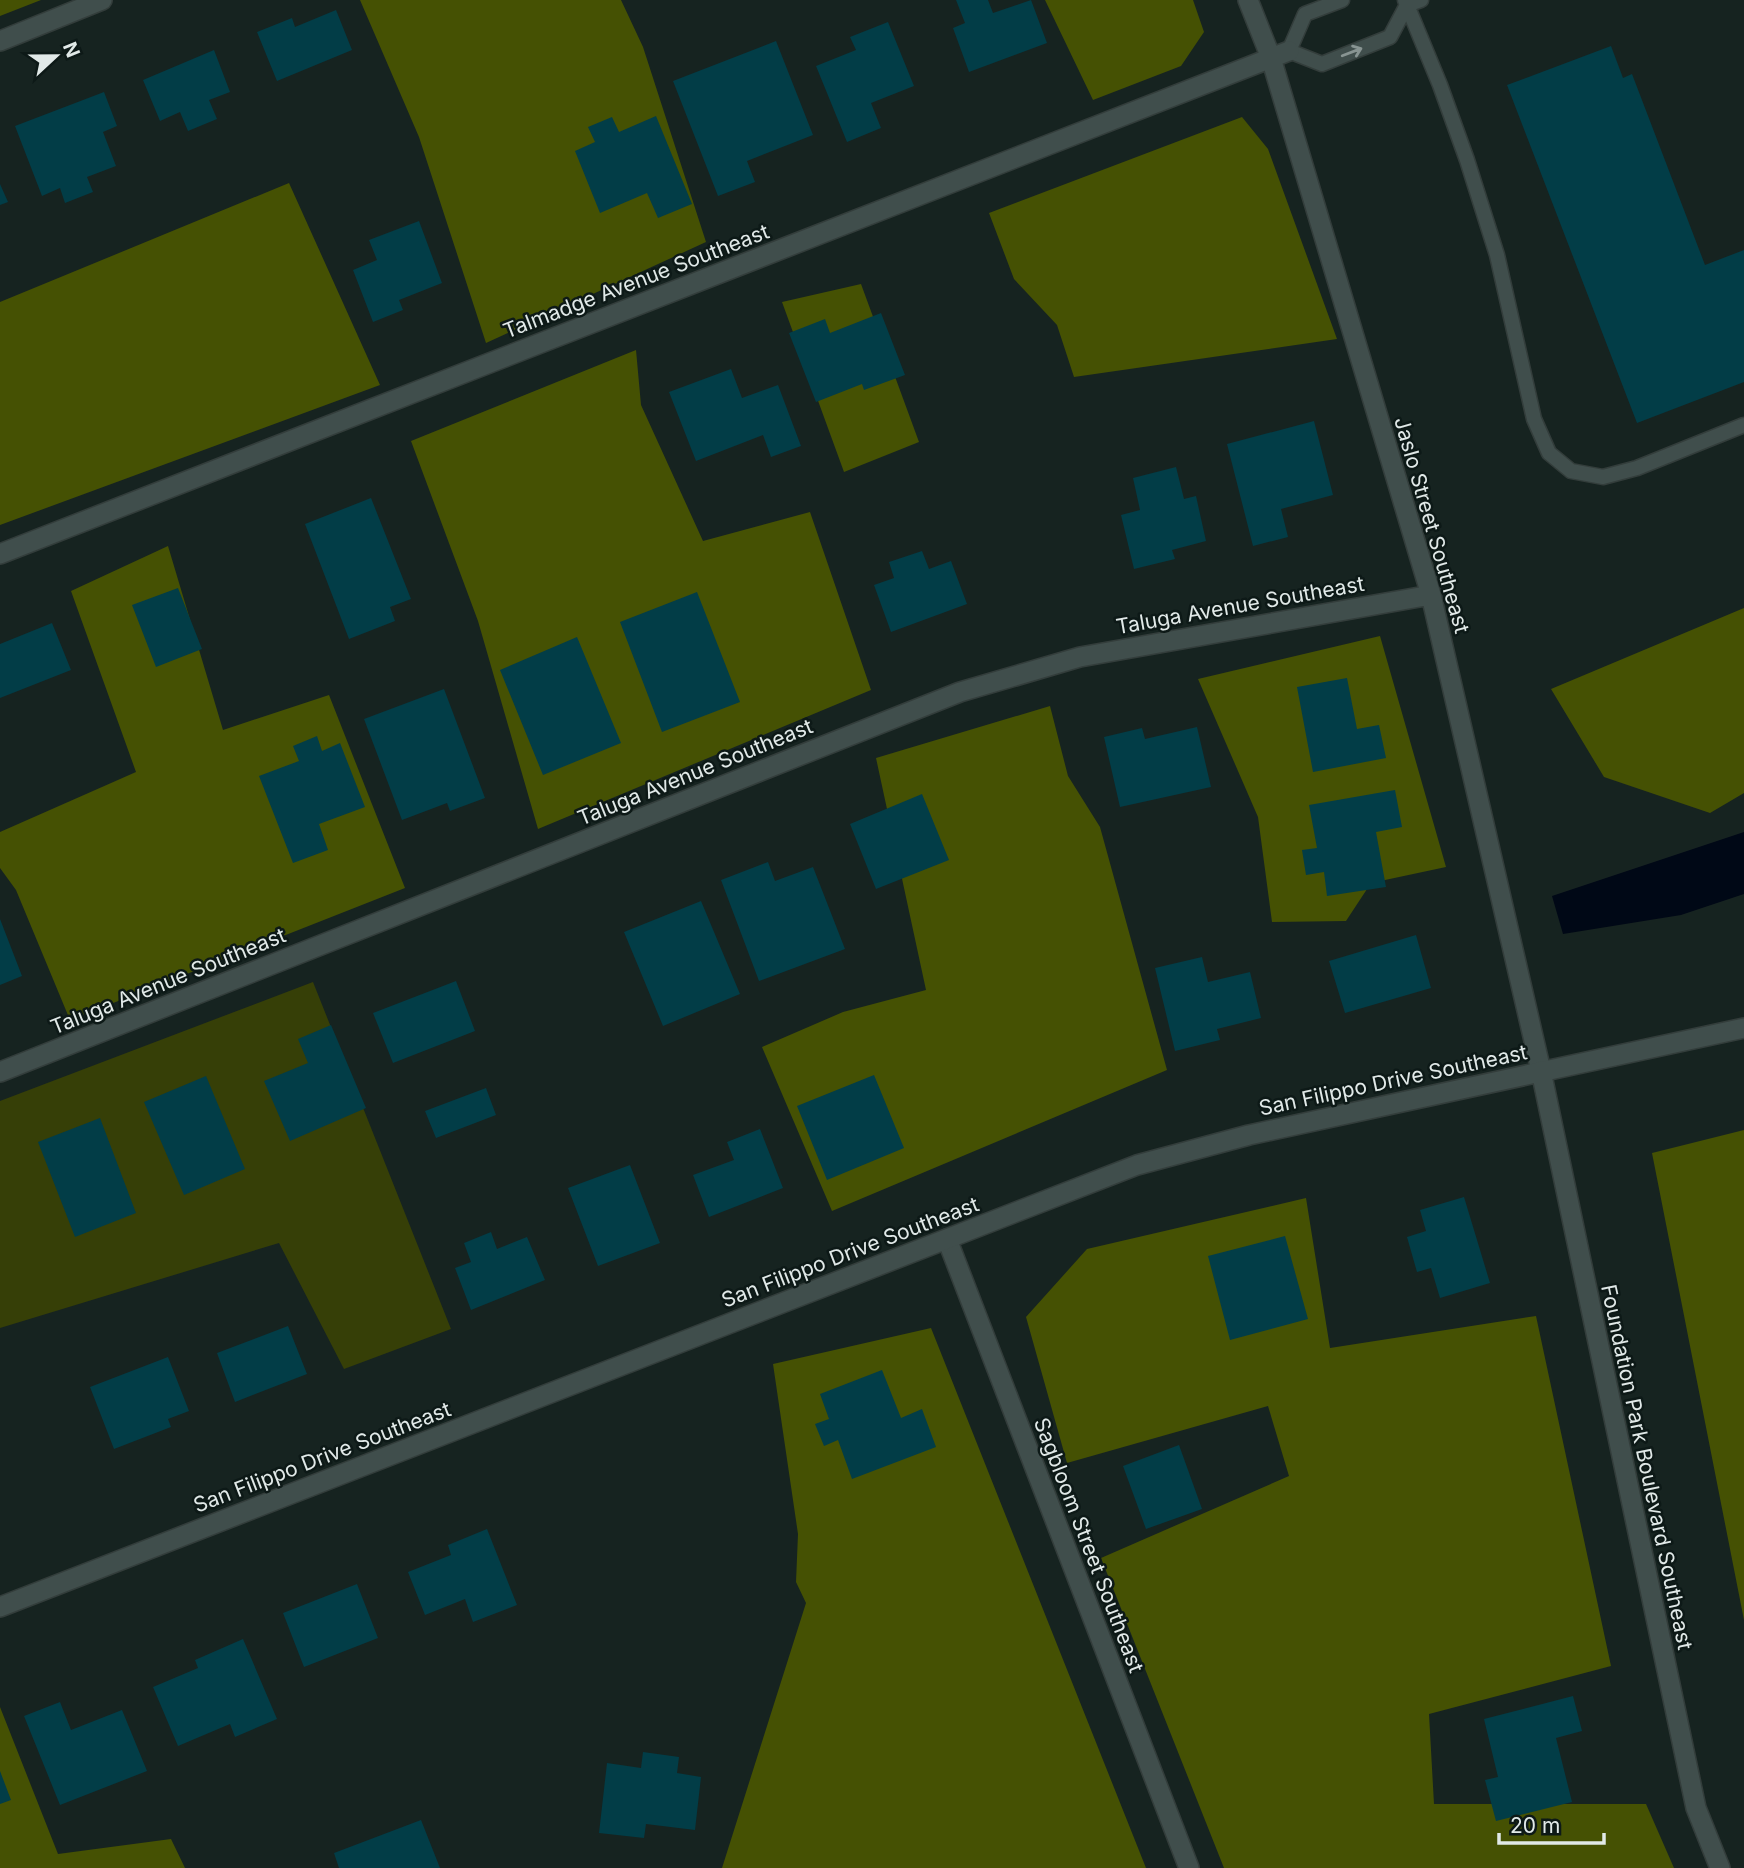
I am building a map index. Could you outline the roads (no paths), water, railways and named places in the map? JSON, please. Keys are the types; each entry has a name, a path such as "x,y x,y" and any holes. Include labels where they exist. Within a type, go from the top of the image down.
{"street":[{"path":"0,41 102,0"},
{"name":"Jaslo Street Southeast","path":"1248,0 1280,54 1431,594 1541,1072"},
{"name":"Talmadge Avenue Southeast","path":"0,554 1280,54"},
{"name":"Taluga Avenue Southeast","path":"0,1072 960,692 1080,657 1431,594"},
{"name":"San Filippo Drive Southeast","path":"0,1607 1137,1165 1249,1135 1744,1028"},
{"name":"Foundation Park Boulevard Southeast","path":"1541,1072 1696,1808 1720,1868"},
{"name":"Sagbloom Street Southeast","path":"947,1239 1189,1868"}],"lane":[{"path":"1342,0 1305,14 1280,54 1322,64 1390,37 1408,1"},
{"path":"1408,1 1467,160 1496,255 1534,419 1549,453 1571,471 1603,477 1637,468 1744,425"}]}
